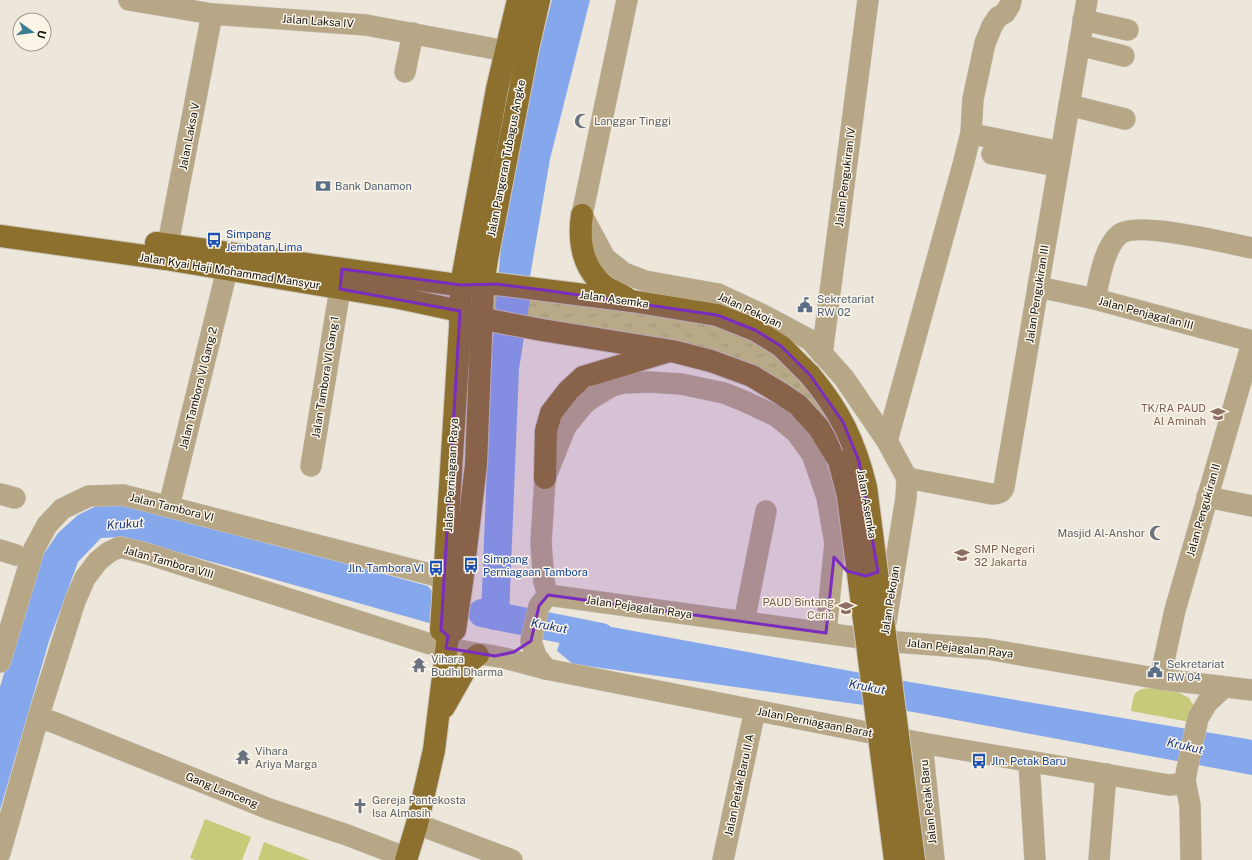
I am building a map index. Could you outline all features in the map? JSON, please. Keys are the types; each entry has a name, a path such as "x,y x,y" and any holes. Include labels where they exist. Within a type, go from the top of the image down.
{"main road":[{"name":"Jalan Pangeran Tubagus Angke","path":"460,311 461,285 497,89 518,0"},
{"name":"Jalan Pangeran Tubagus Angke","path":"488,319 494,220 539,0"},
{"path":"582,215 580,241 589,268 606,287 632,301"},
{"name":"Jalan Kyai Haji Mohammad Mansyur","path":"0,221 167,252 341,279 398,298 460,311 488,319"},
{"name":"Jalan Kyai Haji Mohammad Mansyur","path":"0,236 167,252 227,270 341,279 461,285 490,284"},
{"name":"Jalan Asemka","path":"490,284 632,301 717,315 755,330 781,346 824,391 843,422 859,461 869,504 914,860"},
{"name":"Jalan Perniagaan Raya","path":"406,859 417,824 434,750 447,636 451,581 460,311"},
{"name":"Jalan Asemka","path":"488,319 542,330 672,350 711,361 752,376 780,393 798,406 819,428 839,461 848,496 895,860"},
{"name":"Jalan Perniagaan Raya","path":"451,581 476,465 488,319"},
{"path":"545,478 546,431 551,413 583,377 672,350"},
{"path":"438,718 470,661 487,656"}],"street":[{"name":"Jalan Laksa IV","path":"129,0 159,2 212,14 366,25 506,51"},
{"path":"582,215 627,0"},
{"name":"Jalan Pengukiran IV","path":"822,354 868,0"},
{"path":"887,440 963,165 971,132 973,100 985,43 992,26 998,17 1005,13 1011,0"},
{"path":"1085,10 1128,30"},
{"name":"Jalan Pengukiran III","path":"907,478 992,494 999,494 1002,491 1006,481 1085,10"},
{"name":"Jalan Laksa V","path":"167,252 212,14"},
{"path":"405,72 413,34"},
{"path":"1079,45 1124,56"},
{"path":"1069,105 1125,119"},
{"path":"987,145 1060,159"},
{"name":"Jalan Pekojan","path":"582,215 605,258 624,273 645,280 718,294 810,340 844,378 887,440 907,478 906,498 883,641"},
{"path":"1095,299 1101,270 1109,250 1118,235 1126,231 1133,230 1176,233 1252,248"},
{"name":"Jalan Tambora VI Gang 2","path":"169,506 227,270"},
{"name":"Jalan Tambora VI Gang 1","path":"311,466 341,279"},
{"name":"Jalan Penjagalan III","path":"1038,287 1095,299 1252,342"},
{"name":"Jalan Pengukiran II","path":"1160,679 1175,610 1252,342"},
{"path":"487,656 514,652 531,639 544,600 541,543 545,478 566,426 584,404 612,386 623,383 649,382 681,384 724,393 776,416 796,432 812,454 826,497 835,543 826,633"},
{"name":"Jalan Tambora VI","path":"0,662 34,550 46,525 62,509 89,496 123,495 451,581"},
{"path":"1207,497 1252,506"},
{"path":"744,622 766,511"},
{"name":"Jalan Tambora VIII","path":"0,853 38,718 75,601 84,578 98,561 109,552 120,547 447,636"},
{"path":"834,557 847,570 866,576 884,570 897,556"},
{"name":"Jalan Pejagalan Raya","path":"544,600 744,622 883,641 987,649 1160,679 1223,688 1252,690"},
{"name":"Jalan Perniagaan Barat","path":"447,636 487,656 872,734 1168,785 1178,784 1186,775"},
{"path":"531,639 536,656 546,669"},
{"path":"1191,860 1190,812 1186,775 1198,718 1207,703 1223,688"},
{"name":"Jalan Petak Baru II A","path":"723,860 755,710"},
{"name":"Gang Lamceng","path":"38,718 53,722 269,809 347,835 406,859"},
{"path":"872,734 888,860"},
{"name":"Jalan Petak Baru","path":"922,743 934,860"},
{"path":"1028,762 1035,860"},
{"path":"1099,860 1106,774"},
{"path":"9,860 18,835 19,823 10,817"},
{"path":"417,824 512,860"}],"highlighted area":[{"path":"342,269 461,285 497,284 717,315 755,330 781,346 810,375 843,422 859,461 878,572 866,576 847,571 834,557 826,633 548,595 539,606 531,641 514,652 495,656 446,648 448,636 441,630 460,311 340,289"}],"green space":[{"path":"483,285 755,330 843,422 848,496 819,428 752,376 494,321"},
{"path":"1151,688 1176,691 1189,698 1195,708 1190,722 1131,711 1135,694 1138,691"},
{"path":"205,819 251,837 242,860 195,860 190,858"},
{"path":"264,842 310,860 258,860"}],"water":[{"path":"552,0 590,0 550,159 525,306 491,361 505,201 532,79"},
{"path":"118,503 138,507 428,586 465,633 123,537 101,538 78,562 49,641 0,810 0,687 37,564 58,533 78,515 100,504"},
{"path":"579,621 910,682 1252,740 1252,775 913,712 573,664 557,651 566,622"}],"waterway":[{"path":"495,616 505,368 516,298"},
{"name":"Krukut","path":"482,613 601,637"}],"place":[{"name":"Langgar Tinggi","path":"582,121"},
{"name":"Bank Danamon","path":"323,186"},
{"name":"Simpang Jembatan Lima","path":"214,240"},
{"name":"Sekretariat RW 02","path":"805,305"},
{"name":"TK/RA PAUD Al Aminah","path":"1218,414"},
{"name":"Masjid Al-Anshor","path":"1157,533"},
{"name":"SMP Negeri 32 Jakarta","path":"962,555"},
{"name":"Simpang Perniagaan Tambora","path":"471,565"},
{"name":"Jln. Tambora VI","path":"436,568"},
{"name":"PAUD Bintang Ceria","path":"846,608"},
{"name":"Vihara Budhi Dharma","path":"419,665"},
{"name":"Sekretariat RW 04","path":"1155,670"},
{"name":"Vihara Ariya Marga","path":"243,757"},
{"name":"Jln. Petak Baru","path":"979,761"},
{"name":"Gereja Pantekosta Isa Almasih","path":"360,806"}]}
